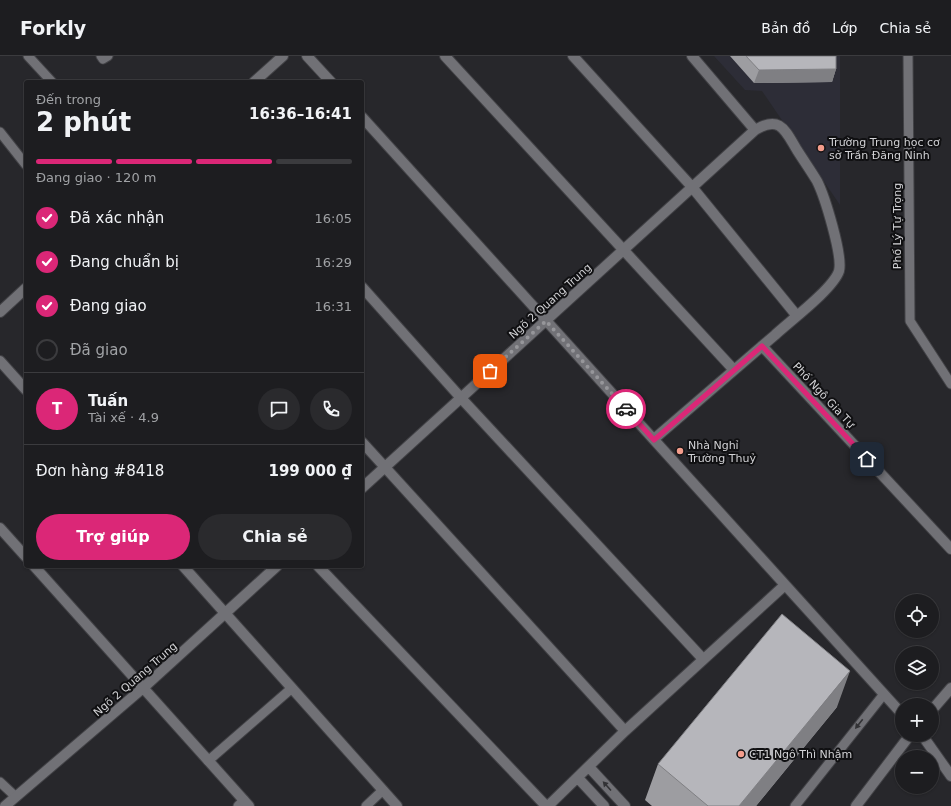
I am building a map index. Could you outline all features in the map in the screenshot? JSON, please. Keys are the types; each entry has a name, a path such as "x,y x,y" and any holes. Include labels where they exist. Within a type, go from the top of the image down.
{"street":[{"path":"256,80 283,56"},
{"path":"307,56 329,80"},
{"path":"445,56 734,370"},
{"path":"573,56 692,188 797,316"},
{"path":"654,440 797,316 835,280 839,270 839,253 817,182 786,132 781,127 771,124 766,124 755,130 692,56"},
{"path":"364,119 895,706"},
{"name":"Ngõ 2 Quang Trung","path":"364,486 755,130"},
{"path":"364,289 460,398 703,659"},
{"path":"0,312 24,290"},
{"name":"Phố Ngô Gia Tự","path":"762,346 951,549"},
{"path":"0,361 24,388"},
{"path":"364,444 384,468 626,730"},
{"path":"0,528 24,556"},
{"path":"36,568 208,761 243,804"},
{"path":"186,568 397,806"},
{"name":"Ngõ 2 Quang Trung","path":"5,806 143,688 275,568"},
{"path":"320,568 547,806 578,778 626,730 785,585"},
{"path":"939,702 951,688"},
{"path":"856,806 905,742"},
{"path":"927,742 951,776"},
{"path":"589,767 624,806"},
{"path":"578,778 604,806"}],"lane":[{"path":"28,56 50,80"},
{"path":"101,56 103,59 108,56"},
{"name":"Phố Lý Tự Trọng","path":"908,56 910,322 951,384"},
{"path":"0,132 24,162"},
{"path":"208,761 292,688"},
{"path":"795,806 884,694"},
{"path":"0,782 16,797"},
{"path":"366,806 383,790"}],"shaded area":[{"name":"Trường Trung học cơ sở Trần Đăng Ninh","path":"714,56 840,56 840,205 762,91 745,90"}],"building":[{"path":"746,56 836,56 836,69 759,70"},
{"name":"CT1 Ngô Thì Nhậm","path":"782,614 850,671 739,806 708,806 658,764"}],"way so far":[{"path":"490,371 546,321 626,409"}],"place":[{"name":"Trường Trung học cơ sở Trần Đăng Ninh","path":"821,148"},
{"name":"Nhà Nghỉ Trường Thuỷ","path":"680,451"},
{"name":"CT1 Ngô Thì Nhậm","path":"741,754"}],"route":[{"path":"626,409 654,440 762,346 867,459"}]}
